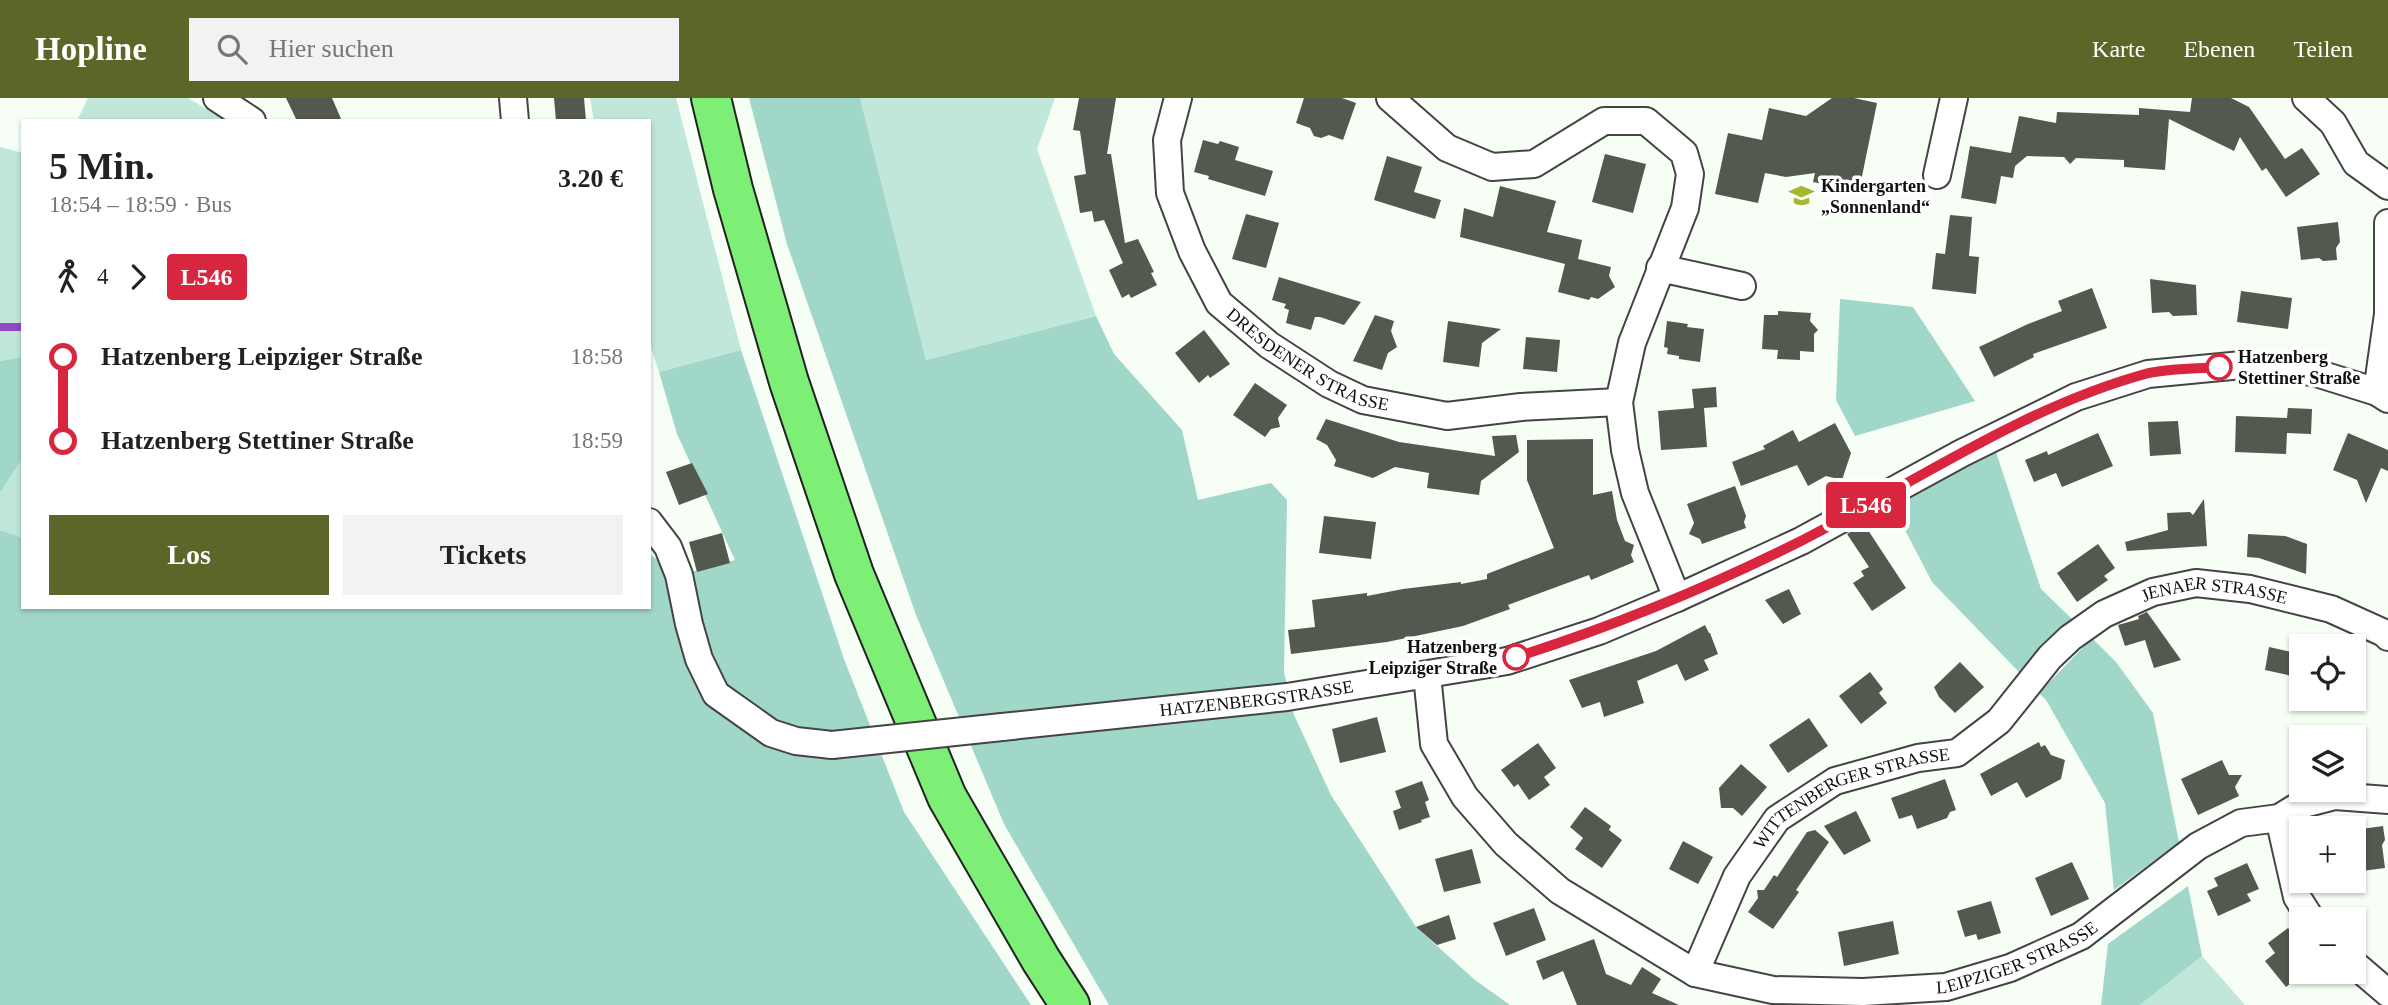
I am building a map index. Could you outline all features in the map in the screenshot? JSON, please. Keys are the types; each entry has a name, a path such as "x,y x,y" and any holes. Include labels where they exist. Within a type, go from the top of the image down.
{"main road":[{"path":"711,98 733,189 789,382 854,574 947,797 1070,1005"}],"street":[{"path":"217,98 248,119"},
{"path":"513,98 515,119"},
{"name":"DRESDENER STRASSE","path":"1178,98 1167,140 1170,193 1192,251 1219,303 1269,345 1329,384 1363,400 1447,416 1521,407 1619,402"},
{"path":"1390,98 1447,148 1492,167 1534,164 1604,121 1646,121 1684,153 1690,174 1685,208 1632,343 1619,402 1625,450 1635,493 1676,598"},
{"path":"1937,174 1954,98"},
{"path":"2306,98 2333,123 2356,163 2388,186"},
{"path":"2383,396 2388,314 2388,223"},
{"path":"1660,268 1742,286"},
{"name":"HATZENBERGSTRASSE","path":"651,525 668,547 680,575 699,659 716,694 771,733 796,741 832,745 1287,697 1507,660 1599,631 1676,598 1801,541 1962,453 2076,397 2148,374 2242,365 2313,372 2383,396"},
{"name":"JENAER STRASSE","path":"2050,657 2070,638 2104,614 2153,592 2196,583 2250,589 2331,609 2388,637"},
{"name":"WITTENBERGER STRASSE","path":"1695,973 1737,876 1777,819 1835,781 1918,758 1957,753 1999,721 2050,657"},
{"name":"LEIPZIGER STRASSE","path":"1427,675 1434,744 1465,797 1506,844 1560,891 1695,973 1773,990 1863,992 1946,987 2010,968 2081,936 2198,846 2241,823 2279,818 2300,805 2335,796 2388,800"},
{"path":"2279,818 2297,897 2303,907"},
{"path":"2366,974 2388,993"}],"green space":[{"path":"88,98 188,98 223,119 78,119"},
{"path":"590,98 676,98 741,350 659,372 651,347 651,119 594,119"},
{"path":"749,98 860,98 926,360 1096,316 1114,354 1182,430 1198,500 1271,483 1287,500 1284,672 1294,715 1331,795 1416,927 1475,980 1510,1005 1109,1005 1004,824 916,615 787,244"},
{"path":"860,98 1055,98 1037,149 1096,316 926,360"},
{"path":"0,147 21,152 21,357 0,361"},
{"path":"1840,299 1913,307 1975,401 1855,436 1836,400"},
{"path":"741,350 844,659 904,812 1031,1005 0,1005 0,530 21,537 21,609 651,609 651,555 680,575 735,560 677,434 659,372"},
{"path":"21,357 21,460 0,493 0,361"},
{"path":"1996,452 2041,589 2073,620 2020,673 1932,582 1890,501"},
{"path":"21,460 21,537 0,530 0,493"},
{"path":"2092,638 2116,662 2153,713 2179,842 2114,890 2105,803 2046,700 2039,693"},
{"path":"2188,886 2202,956 2140,1005 2101,1005 2108,944"},
{"path":"2202,956 2245,1005 2140,1005"}],"building":[{"path":"286,98 332,98 341,119 296,119"},
{"path":"554,98 584,98 586,119 556,119"},
{"path":"1079,98 1116,98 1107,154 1111,154 1125,243 1138,239 1154,272 1151,273 1157,285 1131,298 1129,294 1122,298 1109,270 1123,263 1104,220 1094,222 1092,211 1080,213 1074,176 1086,174 1080,131 1073,130"},
{"path":"1304,98 1342,98 1356,103 1343,140 1329,135 1321,138 1314,136 1310,128 1296,123"},
{"path":"1832,98 1854,98 1877,103 1859,191 1813,182 1815,173 1786,177 1765,173 1758,203 1715,194 1728,133 1762,140 1769,108 1806,116"},
{"path":"2192,98 2231,98 2249,107 2285,159 2302,148 2320,174 2286,197 2266,168 2262,171 2240,137 2234,151 2169,119 2165,170 2124,167 2124,160 2076,158 2070,164 2064,157 2027,156 2015,166 2013,178 2001,176 1996,204 1961,198 1970,146 2011,153 2019,116 2056,123 2057,112 2139,115 2139,108 2190,112"},
{"path":"1203,140 1218,144 1220,141 1239,147 1235,160 1273,171 1265,196 1208,179 1209,176 1194,172"},
{"path":"1605,154 1646,164 1633,213 1592,202"},
{"path":"1387,156 1422,167 1414,192 1441,200 1435,219 1374,200"},
{"path":"1500,186 1556,201 1547,232 1582,240 1578,259 1611,267 1609,276 1615,287 1598,299 1591,297 1589,300 1558,292 1565,264 1460,237 1464,208 1493,217"},
{"path":"1246,214 1279,223 1266,268 1232,259"},
{"path":"1950,215 1972,217 1969,256 1979,257 1976,294 1932,289 1936,253 1945,254"},
{"path":"2338,222 2340,242 2336,248 2337,260 2301,260 2297,227"},
{"path":"1279,277 1361,302 1344,325 1320,317 1315,317 1311,330 1286,323 1289,310 1284,308 1286,304 1272,300"},
{"path":"2150,279 2196,285 2197,315 2152,313"},
{"path":"2092,288 2107,328 2033,354 2034,357 1994,377 1979,347 2062,311 2058,301"},
{"path":"2241,291 2292,298 2288,329 2237,322"},
{"path":"1778,311 1811,313 1810,321 1818,330 1814,334 1814,352 1800,351 1800,360 1777,359 1778,350 1762,349 1764,315 1778,315"},
{"path":"1375,315 1394,321 1391,331 1397,347 1388,353 1382,370 1353,361"},
{"path":"1448,321 1501,329 1482,343 1479,367 1443,362"},
{"path":"1667,321 1704,329 1700,362 1667,354 1668,348 1664,347"},
{"path":"1204,330 1230,364 1210,378 1208,375 1199,383 1175,353"},
{"path":"1526,337 1560,340 1557,372 1523,369"},
{"path":"1255,383 1287,405 1278,418 1280,427 1271,429 1265,437 1233,415"},
{"path":"1716,387 1717,407 1704,408 1707,447 1661,450 1658,411 1694,408 1692,389"},
{"path":"2288,408 2312,409 2311,434 2287,433 2286,454 2235,452 2236,416 2287,418"},
{"path":"1326,419 1399,442 1495,456 1492,436 1516,435 1519,452 1481,481 1479,495 1427,488 1429,473 1395,467 1373,478 1334,466 1336,460 1327,445 1316,439"},
{"path":"2178,421 2181,454 2150,456 2148,422"},
{"path":"1835,423 1851,453 1842,480 1826,476 1808,486 1797,465 1741,486 1732,462 1765,449 1763,446 1793,430 1799,442"},
{"path":"2098,433 2113,466 2062,487 2056,473 2034,482 2025,460 2047,451 2048,455"},
{"path":"2348,433 2388,450 2388,471 2381,468 2366,503 2357,480 2333,470"},
{"path":"1593,439 1593,495 1612,491 1617,520 1625,541 1634,545 1631,555 1634,562 1591,580 1589,575 1508,605 1510,609 1463,626 1387,642 1291,654 1288,630 1315,627 1312,600 1367,593 1367,596 1487,579 1487,574 1554,548 1527,480 1527,440"},
{"path":"692,463 708,494 679,505 666,472"},
{"path":"1735,486 1746,516 1746,528 1702,544 1700,539 1689,534 1694,523 1687,504"},
{"path":"2204,499 2207,546 2127,551 2125,542 2168,530 2167,513 2190,512 2193,515"},
{"path":"1324,516 1376,522 1371,559 1319,553"},
{"path":"1864,524 1906,588 1872,611 1853,583 1864,576 1861,571 1869,567 1847,534"},
{"path":"722,533 730,563 697,572 689,542"},
{"path":"2248,534 2285,536 2307,544 2306,574 2259,558 2247,557"},
{"path":"2098,544 2115,568 2104,576 2108,580 2077,602 2057,573"},
{"path":"1789,589 1801,614 1783,624 1765,600"},
{"path":"2147,612 2181,660 2154,668 2145,640 2125,646 2118,625 2139,619 2138,616"},
{"path":"1705,625 1718,654 1704,660 1709,670 1685,681 1677,664 1637,681 1644,703 1604,717 1600,702 1582,708 1569,680 1656,651"},
{"path":"2269,647 2289,651 2289,675 2265,670"},
{"path":"1960,662 1984,687 1955,713 1939,697 1934,687"},
{"path":"1870,672 1883,689 1879,693 1887,703 1861,724 1839,696"},
{"path":"1377,717 1386,752 1340,763 1332,729"},
{"path":"1809,718 1828,746 1788,773 1769,745"},
{"path":"2039,742 2041,747 2045,745 2051,755 2065,760 2061,779 2026,798 2017,782 1991,796 1980,774"},
{"path":"1538,743 1556,768 1544,777 1550,785 1529,800 1518,784 1514,787 1501,770"},
{"path":"2222,760 2229,775 2242,775 2235,787 2239,796 2198,815 2181,779"},
{"path":"1741,764 1767,787 1742,816 1733,808 1721,808 1719,788"},
{"path":"1945,779 1956,810 1950,812 1947,818 1917,829 1912,815 1899,819 1891,798"},
{"path":"1422,781 1429,800 1425,802 1430,817 1399,830 1393,811 1401,808 1395,791"},
{"path":"1585,807 1611,826 1609,830 1622,840 1602,868 1575,849 1583,838 1570,827"},
{"path":"1856,811 1871,841 1844,855 1824,826"},
{"path":"2383,826 2385,868 2366,870 2366,828"},
{"path":"1815,830 1829,842 1773,929 1748,912 1758,898 1757,890 1764,890 1774,875 1777,877 1807,832"},
{"path":"1683,841 1713,857 1698,884 1669,869"},
{"path":"1472,849 1481,883 1444,892 1435,859"},
{"path":"2072,862 2089,899 2051,916 2035,878"},
{"path":"2247,863 2259,889 2247,894 2251,901 2218,916 2207,891 2218,886 2214,878"},
{"path":"1991,901 2001,933 1978,940 1976,934 1965,937 1957,911"},
{"path":"1534,908 1546,940 1506,956 1493,923"},
{"path":"1449,915 1456,939 1437,945 1416,927"},
{"path":"1893,921 1899,954 1844,966 1838,932"},
{"path":"2289,929 2290,984 2286,987 2265,961 2275,953 2268,943"},
{"path":"1594,939 1606,974 1631,985 1642,967 1661,979 1652,993 1679,1005 1577,1005 1563,971 1543,980 1536,961"}],"waterway":[{"path":"0,327 21,327"}],"bus line":[{"name":"L546","path":"1516,657 1599,631 1801,541 1962,453 2076,397 2148,374 2219,367"}],"place":[{"name":"Kindergarten „Sonnenland“","path":"1801,196"},
{"name":"Hatzenberg Stettiner Straße","path":"2219,367"},
{"name":"Hatzenberg Leipziger Straße","path":"1516,657"}]}
